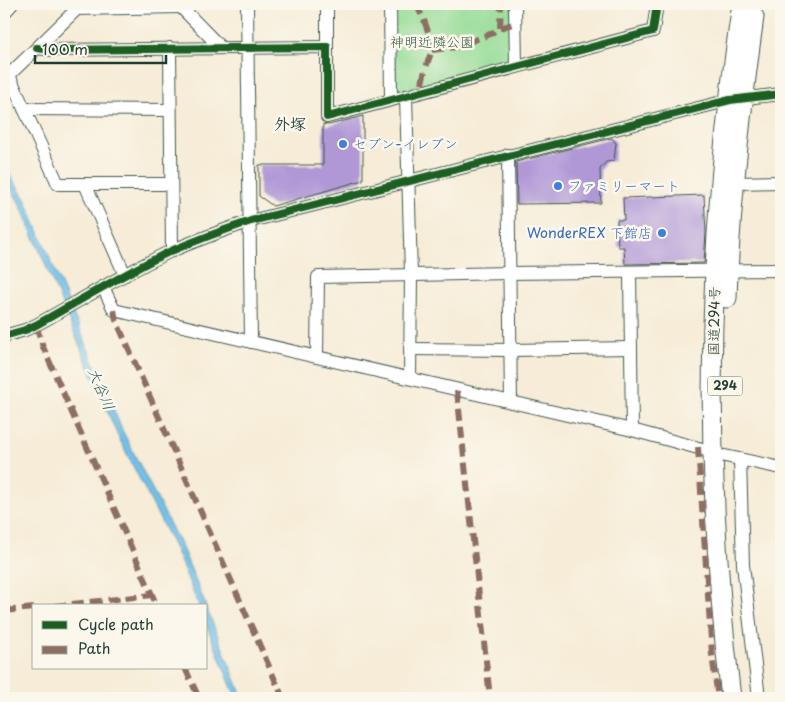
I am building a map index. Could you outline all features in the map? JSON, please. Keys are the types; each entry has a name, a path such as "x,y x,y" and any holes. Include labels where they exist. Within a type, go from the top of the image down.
{"highway":[{"name":"国道294号","path":"742,4 735,183 721,271 712,380 726,455 719,578 734,674 743,698"},
{"name":"国道294号","path":"721,271 720,193 755,4"},
{"name":"国道294号","path":"731,698 734,674"}],"street":[{"path":"4,13 12,4"},
{"path":"247,4 251,342"},
{"path":"327,4 327,116 653,31 657,4"},
{"path":"390,4 391,99"},
{"path":"515,4 516,66"},
{"path":"171,184 58,184 9,75 79,7 181,5 221,48"},
{"path":"37,48 52,50 327,47"},
{"path":"170,48 172,251"},
{"path":"4,336 40,323 172,251 251,221 737,99 781,94"},
{"path":"406,96 411,275 410,378"},
{"path":"24,109 170,110"},
{"path":"508,155 512,402"},
{"path":"735,183 781,182"},
{"path":"85,184 125,275"},
{"path":"317,357 318,277 781,270"},
{"path":"630,272 632,430"},
{"path":"99,290 114,310 410,378 457,391 632,430 781,468"},
{"path":"410,349 631,348"},
{"path":"726,455 743,565 759,698"}],"green space":[{"name":"神明近隣公園","path":"393,4 512,4 511,62 395,91"}],"water":[{"name":"大谷川","path":"4,165 25,199 123,432 182,548 205,604 198,604 176,551 117,434 19,202 4,177"},
{"path":"208,612 244,698 237,698 208,629"}],"building":[{"name":"セブン-イレブン","path":"363,116 363,180 273,206 259,196 259,165 323,165 323,124 329,125"},
{"name":"ファミリーマート","path":"612,138 616,143 614,161 606,162 600,169 601,203 517,204 516,162"},
{"name":"WonderREX 下館店","path":"704,195 706,233 704,263 625,264 624,247 618,247 617,220 624,220 623,198"}],"marked path":[{"path":"416,4 432,43 432,50 420,92"},
{"path":"432,50 456,47 490,34 500,28 501,4"},
{"path":"500,28 516,23"},
{"path":"114,310 116,320 283,698"},
{"path":"36,325 43,347 156,604"},
{"path":"457,391 490,698"},
{"path":"698,447 712,655 718,698"},
{"path":"72,604 152,595"},
{"path":"4,611 32,608"},
{"path":"186,670 199,698"}],"cycle path":[{"path":"37,48 52,50 327,47 327,117 653,31 657,4"},
{"path":"4,336 36,325 120,277 171,251 251,221 730,100 781,94"}],"place":[{"name":"セブン-イレブン","path":"343,144"},
{"name":"ファミリーマート","path":"558,186"},
{"name":"WonderREX 下館店","path":"662,233"}],"district":[{"name":"外塚","path":"290,124"}]}
